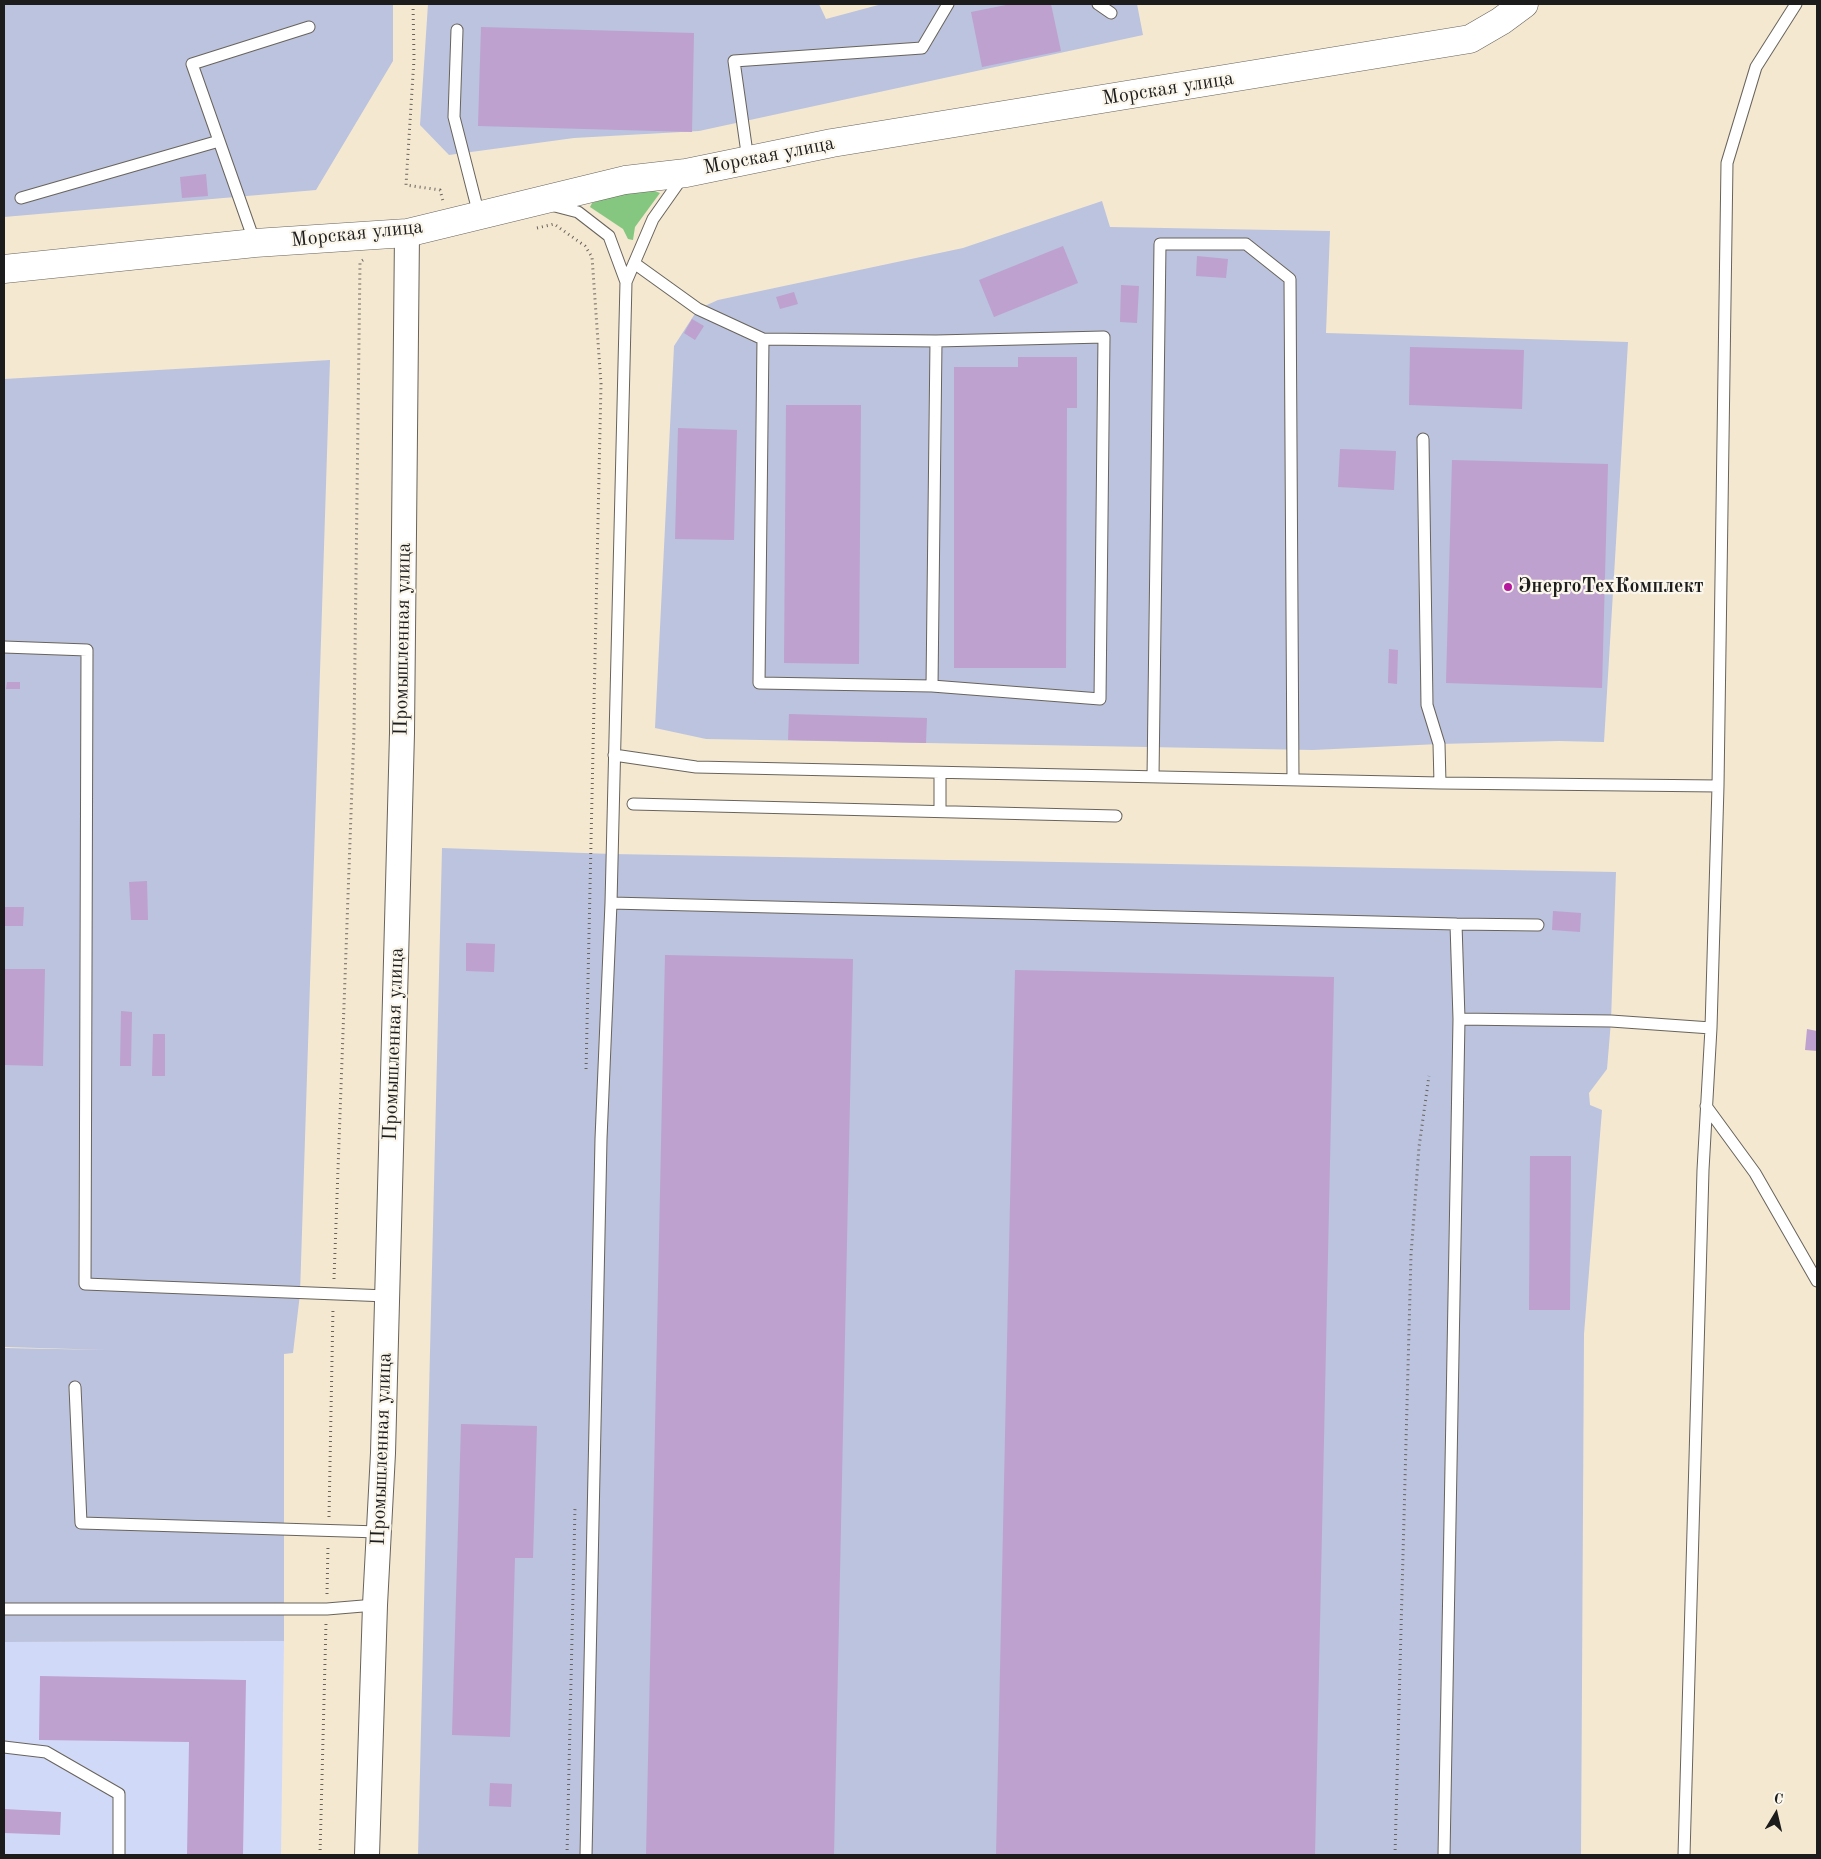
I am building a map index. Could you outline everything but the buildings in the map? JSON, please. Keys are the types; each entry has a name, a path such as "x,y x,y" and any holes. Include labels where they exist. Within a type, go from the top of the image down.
{"street":[{"name":"Морская улица","path":"4,269 255,243 407,233 625,180 686,173 832,143 1470,39 1522,5"},
{"name":"Промышленная улица","path":"367,1855 374,1605 383,1453 402,733 407,233"}],"lane":[{"path":"748,160 734,61 922,48 948,4"},
{"path":"1098,4 1112,13"},
{"path":"1684,1855 1703,1170 1711,1028 1718,786 1727,163 1756,67 1796,4"},
{"path":"255,243 192,64 309,27"},
{"path":"457,30 454,117 478,215"},
{"path":"21,198 219,141"},
{"path":"586,1855 601,1139 610,903 626,282 653,219 686,173"},
{"path":"538,201 578,212 609,236 626,282"},
{"path":"1153,777 1160,244 1246,244 1290,279 1292,779"},
{"path":"634,263 698,309 763,339 936,341 1104,337 1100,699 932,686 759,682 763,339"},
{"path":"932,686 936,341"},
{"path":"1423,439 1427,705 1439,744 1440,783"},
{"path":"4,647 87,650 85,1284 387,1296"},
{"path":"614,755 696,767 1440,783 1718,786"},
{"path":"940,773 940,811"},
{"path":"632,804 1116,816"},
{"path":"610,903 1538,925"},
{"path":"1444,1855 1459,1019 1456,924"},
{"path":"1459,1019 1611,1021 1711,1028"},
{"path":"1706,1106 1755,1173 1817,1281"},
{"path":"75,1387 81,1523 379,1532"},
{"path":"4,1609 327,1608 374,1605"},
{"path":"4,1747 46,1752 119,1794 119,1855"}],"path":[{"path":"413,4 414,58 406,184 440,190 450,222"},
{"path":"535,229 554,224 585,246 592,257 601,384 586,1078"},
{"path":"320,1855 334,1293 354,732 360,262 368,255"},
{"path":"1395,1855 1411,1255 1419,1147 1429,1076"},
{"path":"567,1855 575,1507"}],"shaded area":[{"path":"4,4 393,4 393,61 316,190 4,217"},
{"path":"428,4 819,4 826,19 882,4 1137,4 1143,35 699,131 574,138 449,155 420,125"},
{"path":"1102,201 1110,227 1330,231 1326,333 1628,342 1604,742 1559,741 1439,744 1313,750 706,739 655,728 674,346 698,309 718,300 963,248"},
{"path":"330,360 300,1294 293,1353 284,1354 284,1641 4,1642 4,1348 108,1350 4,1347 4,379"},
{"path":"442,848 612,854 1616,872 1611,1021 1607,1069 1589,1093 1590,1105 1602,1110 1584,1334 1581,1855 418,1855"},
{"path":"284,1641 281,1855 4,1855 4,1642"}],"green space":[{"path":"652,190 660,193 635,227 633,240 628,239 623,229 590,207 592,203 614,196"}],"place":[{"name":"ЭнергоТехКомплект","path":"1508,587"}]}
